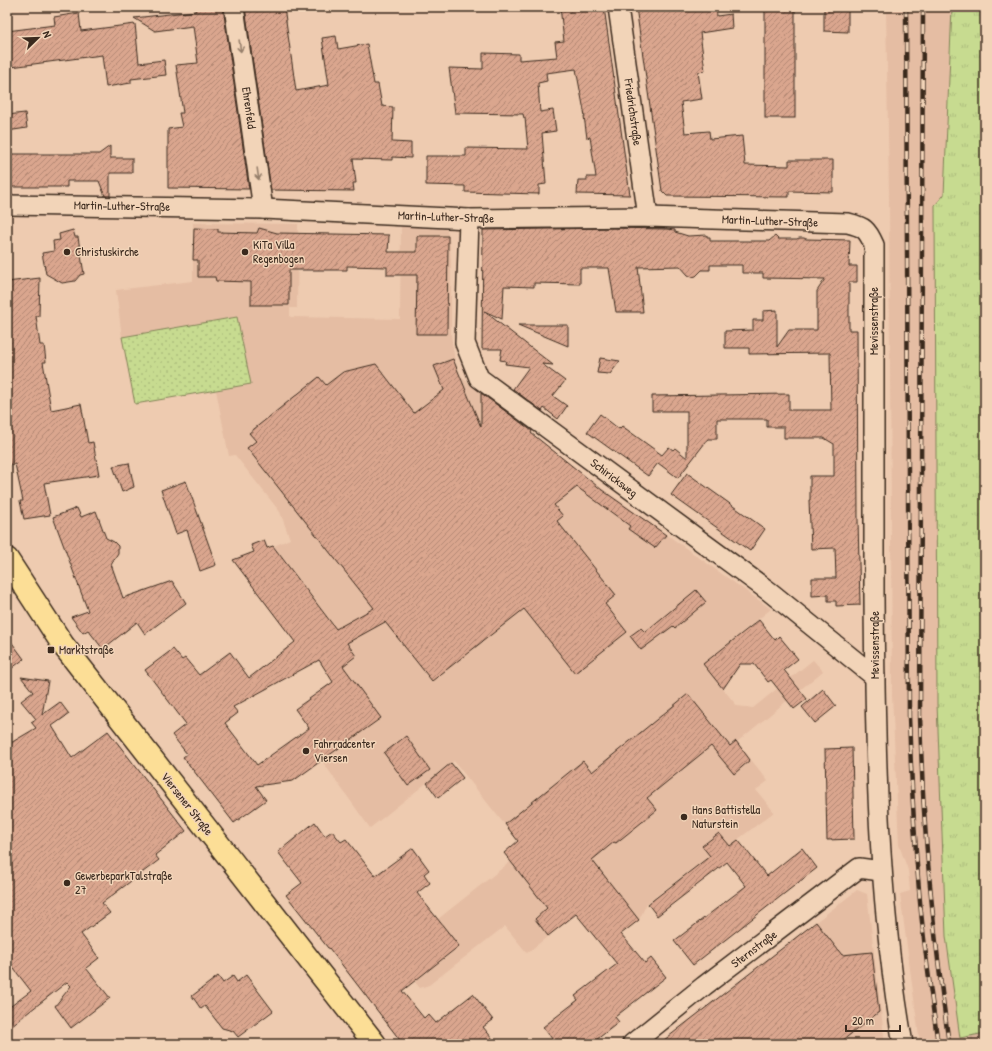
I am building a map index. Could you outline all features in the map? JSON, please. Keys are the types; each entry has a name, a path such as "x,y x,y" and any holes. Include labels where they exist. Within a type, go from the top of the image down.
{"main road":[{"name":"Viersener Straße","path":"7,559 63,645 375,1044"}],"street":[{"name":"Ehrenfeld","path":"234,7 263,209"},
{"name":"Friedrichstraße","path":"618,7 648,217"},
{"name":"Martin-Luther-Straße","path":"7,205 263,209 470,219 648,217 848,223 862,226 868,232 874,244"},
{"name":"Schiricksweg","path":"470,219 466,343 480,378 749,578 770,592 875,677"},
{"name":"Mevissenstraße","path":"874,244 875,677 881,871 897,1008 903,1044"},
{"name":"Sternstraße","path":"632,1044 704,986 860,868 881,871"}],"shaded area":[{"path":"886,7 952,7 944,195 935,205 961,1044 920,1044 900,894 910,891 908,870 899,845 892,695 889,194"},
{"path":"193,223 298,224 297,308 290,308 290,317 400,319 401,225 446,226 450,244 451,263 451,335 455,362 461,377 593,482 771,609 703,664 737,706 753,708 813,660 823,671 737,742 768,781 756,790 774,812 720,853 717,850 647,903 639,920 604,948 576,914 527,953 505,926 429,985 420,988 414,981 459,947 438,919 525,850 454,761 370,828 322,761 381,718 343,666 357,656 274,546 290,539 280,512 235,455 229,456 216,390 251,384 237,317 122,337 116,290 193,281"},
{"path":"857,890 867,894 885,1044 659,1044"},
{"path":"985,1033 985,1044 961,1044 960,1038"}],"green space":[{"path":"952,7 985,7 985,1033 960,1038 946,936 937,704 935,205 944,195"},
{"path":"237,317 251,384 135,404 122,337"}],"building":[{"path":"195,7 223,7 249,189 168,188 168,129 182,127 179,113 183,113 176,65 198,63 193,26 155,31 134,18 196,11"},
{"path":"245,7 284,7 296,91 329,85 322,38 336,36 338,49 367,44 374,84 378,84 382,106 393,107 392,142 411,143 411,158 392,157 392,160 353,159 356,183 353,183 354,191 271,190"},
{"path":"560,7 604,7 630,195 577,194 578,180 587,180 587,177 596,177 590,137 587,138 585,116 576,69 546,73 547,81 538,83 540,112 553,110 556,131 542,133 546,184 539,185 539,194 465,192 465,186 426,185 426,156 466,156 466,148 528,149 525,118 523,114 455,113 449,68 483,69 483,53 519,54 519,60 557,57 555,42 564,41"},
{"path":"636,7 716,7 717,16 731,14 732,28 700,33 705,71 698,72 702,99 681,102 685,133 709,131 710,139 742,136 745,165 789,166 789,160 833,160 833,192 789,191 789,197 667,196 662,191"},
{"path":"765,7 795,7 795,118 765,118"},
{"path":"824,7 848,7 848,32 824,31"},
{"path":"79,13 81,31 135,24 139,63 164,60 166,75 131,79 131,83 106,87 102,55 11,67 7,49 7,31 55,25 54,17"},
{"path":"25,113 27,128 7,131 7,115"},
{"path":"110,146 110,158 132,158 132,173 110,173 110,196 105,196 99,181 67,181 67,187 7,187 7,154 99,154"},
{"path":"194,228 218,229 218,232 257,233 259,228 277,233 389,235 388,252 417,252 417,236 448,236 447,334 416,334 417,275 387,275 387,267 347,266 347,270 289,270 289,305 251,305 251,282 216,281 215,277 198,277 198,260 193,260"},
{"path":"610,228 675,230 675,232 688,236 707,235 707,237 710,237 710,241 769,241 775,236 778,239 804,238 850,240 849,266 857,266 857,282 849,282 849,330 857,330 860,605 836,606 836,601 828,601 828,595 812,596 812,578 836,578 835,548 811,549 809,500 810,476 834,476 834,444 824,438 784,438 784,427 767,427 767,419 717,419 717,439 708,439 678,478 658,463 648,476 587,432 600,414 619,429 622,426 662,455 669,447 673,450 675,448 687,458 687,411 652,411 652,396 789,394 789,410 831,410 830,353 749,354 749,348 725,348 725,331 753,330 753,320 763,320 763,311 777,310 777,347 789,330 817,330 817,291 825,279 763,278 763,273 742,273 742,265 710,265 710,270 702,270 696,276 692,277 688,275 680,266 638,267 643,312 616,312 609,268 580,268 580,284 534,283 534,287 504,286 502,319 484,311 553,365 542,364 565,381 553,396 567,406 558,419 544,408 542,411 513,389 529,367 505,364 506,361 500,360 502,349 482,349 483,230"},
{"path":"73,230 75,237 78,237 84,274 80,275 75,281 62,283 46,274 42,253 54,251 53,241 60,240 59,234"},
{"path":"40,278 39,316 36,316 40,345 44,345 46,362 43,362 51,410 81,404 88,443 93,442 99,475 44,483 50,515 24,519 20,501 23,501 15,464 10,465 7,450 7,282"},
{"path":"518,325 568,325 568,346"},
{"path":"600,358 620,361 610,374 597,373"},
{"path":"453,359 481,427 481,393 532,431 531,433 602,490 666,535 655,548 628,529 630,526 577,487 554,505 563,516 557,521 616,595 605,604 627,632 575,673 524,609 432,681 385,622 347,643 356,656 343,666 381,718 293,781 256,786 266,800 234,823 183,757 187,754 172,735 186,724 145,670 173,649 182,660 185,658 199,675 230,652 249,678 295,642 233,560 254,552 251,545 264,540 267,548 273,546 336,629 374,608 247,448 256,441 249,433 319,377 326,385 343,372 376,364 414,413 444,390 434,366","holes":["319,660 333,682 295,709 309,728 257,765 225,723 238,713 233,707"]},
{"path":"129,463 134,487 122,492 113,466"},
{"path":"687,473 765,529 750,551 671,495"},
{"path":"186,481 216,565 200,571 187,530 176,534 161,490"},
{"path":"77,508 81,517 96,511 106,538 118,546 118,553 111,564 123,598 172,581 186,603 145,634 137,622 103,649 88,630 83,633 71,617 88,611 53,517"},
{"path":"696,590 706,602 675,628 673,626 641,650 630,636 641,628 645,632"},
{"path":"759,620 775,640 779,636 798,659 784,670 807,699 794,709 771,680 768,682 754,664 740,664 723,689 703,664"},
{"path":"7,636 24,659 7,672"},
{"name":"GewerbeparkTalstraße 27","path":"21,677 48,681 42,715 60,702 69,714 52,726 72,758 108,731 186,831 155,855 159,860 102,903 110,913 81,934 99,958 86,968 110,998 71,1028 55,1006 71,986 67,982 7,1029 7,1009 31,991 7,960 7,754 12,752 9,744 36,728 31,722 36,719 21,701 33,692"},
{"path":"823,689 836,706 815,723 802,707"},
{"path":"688,694 730,746 736,741 750,760 734,774 711,746 647,798 657,810 592,860 639,920 621,934 645,963 651,958 666,977 615,1017 619,1022 591,1044 556,1044 543,1027 578,1000 575,996 617,964 576,914 548,936 535,919 547,908 504,853 518,841 505,824 583,761 592,772"},
{"path":"406,736 430,770 408,786 384,753"},
{"path":"852,748 854,839 827,840 825,749"},
{"path":"451,763 463,778 438,798 427,783"},
{"path":"315,822 325,836 332,831 341,842 346,839 375,876 413,848 429,870 424,874 430,883 417,893 459,946 402,991 424,1018 428,1014 436,1023 473,994 493,1020 483,1027 497,1044 403,1044 286,895 302,883 278,852"},
{"path":"719,833 730,846 738,840 767,876 802,848 817,868 693,965 674,941 746,886 727,862 657,916 648,904 710,856 702,846"},
{"path":"816,922 842,955 872,952 879,1012 838,1044 659,1044"},
{"path":"246,975 273,1011 238,1037 233,1031 222,1028 205,1006 201,1009 192,996 218,976 223,983 233,976 237,982"}],"railway":[{"path":"906,7 909,716 917,868 927,967 938,1044"},
{"path":"923,7 920,716 923,798 928,869 949,1044"}],"place":[{"name":"Christuskirche","path":"67,252"},
{"name":"KiTa Villa Regenbogen","path":"245,252"},
{"name":"Marktstraße","path":"51,650"},
{"name":"Fahrradcenter Viersen","path":"306,751"},
{"name":"Hans Battistella Naturstein","path":"684,817"},
{"name":"GewerbeparkTalstraße 27","path":"67,883"}]}
